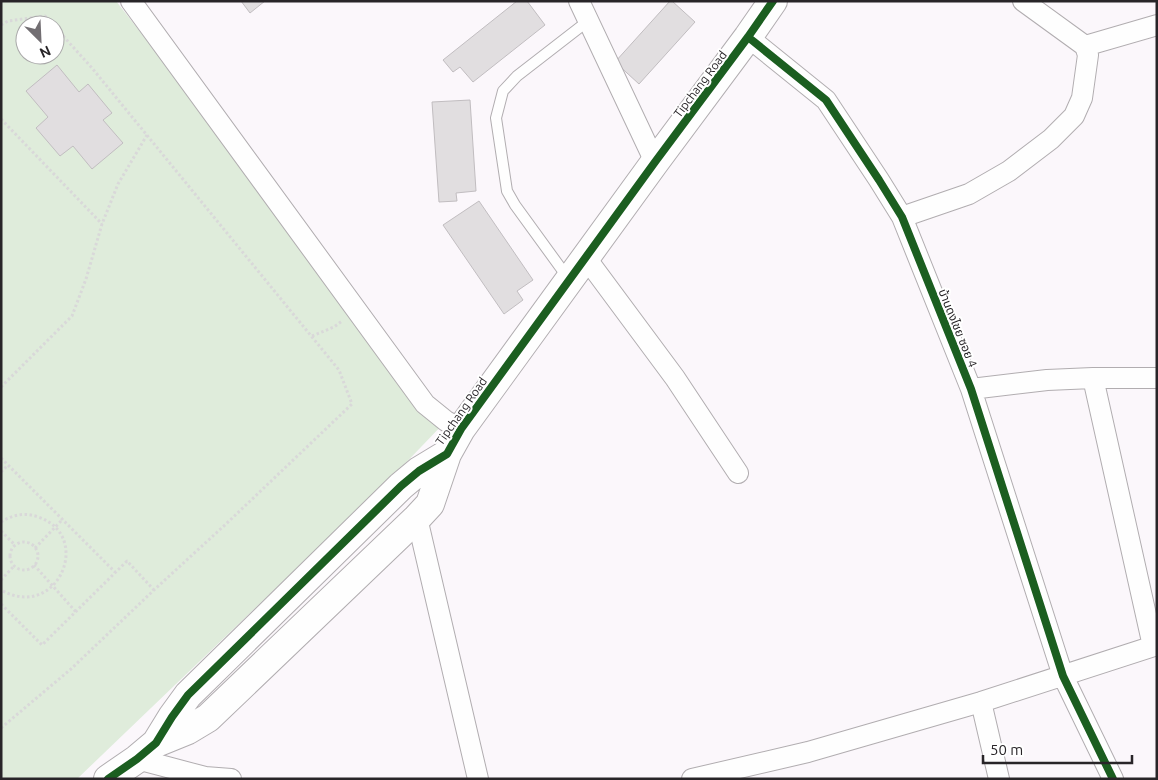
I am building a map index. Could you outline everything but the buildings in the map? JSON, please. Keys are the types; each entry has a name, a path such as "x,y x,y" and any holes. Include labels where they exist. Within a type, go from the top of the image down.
{"street":[{"path":"132,1 425,404 446,421 461,429"},
{"path":"579,1 655,162"},
{"name":"Tipchang Road","path":"127,767 172,717 188,695 401,486 419,471 447,454 461,429 774,1"},
{"path":"902,217 969,194 1009,171 1051,138 1074,116 1082,98 1088,55 1085,46 1024,1"},
{"path":"1085,46 1157,25"},
{"name":"บ้านดงไชย ซอย 4","path":"748,37 826,100 902,217 971,389 1063,676 1113,779"},
{"path":"586,258 675,378 738,473"},
{"path":"692,779 808,752 982,702 1155,645 1092,378"},
{"path":"971,389 1047,380 1157,378"},
{"path":"127,767 208,718 417,518 430,504 447,454"},
{"path":"417,518 478,779"},
{"path":"982,702 999,779"},
{"path":"127,767 206,778 231,779"}],"lane":[{"path":"570,280 515,205 507,191 496,118 503,91 512,81 588,20"}],"path":[{"path":"1,24 15,20"},
{"path":"1,728 71,669 352,404 339,370 148,135 65,38"},
{"path":"1,119 102,224"},
{"path":"1,387 72,316 86,279 102,224 118,184 148,135"},
{"path":"312,336 334,327 357,311"},
{"path":"1,458 116,572"},
{"path":"1,472 8,465"},
{"path":"1,522 12,516 31,514 49,522 55,528 66,547 66,561 61,575 53,586 45,592 28,597 10,594 1,590"},
{"path":"35,548 62,519"},
{"path":"1,531 15,545"},
{"path":"24,542 29,543 35,548 38,558 34,565 26,570 14,566 10,553 15,545 24,542"},
{"path":"1,604 42,645 127,561 154,590"},
{"path":"34,565 76,612"},
{"path":"1,580 14,566"}],"green space":[{"path":"1,1 116,1 446,421 396,473 77,779 1,779"}],"cycle path":[{"path":"108,779 156,743 188,695 401,486 419,471 447,454 461,429 773,1"},
{"path":"748,37 826,100 902,217 971,389 1063,676 1113,779"}]}
